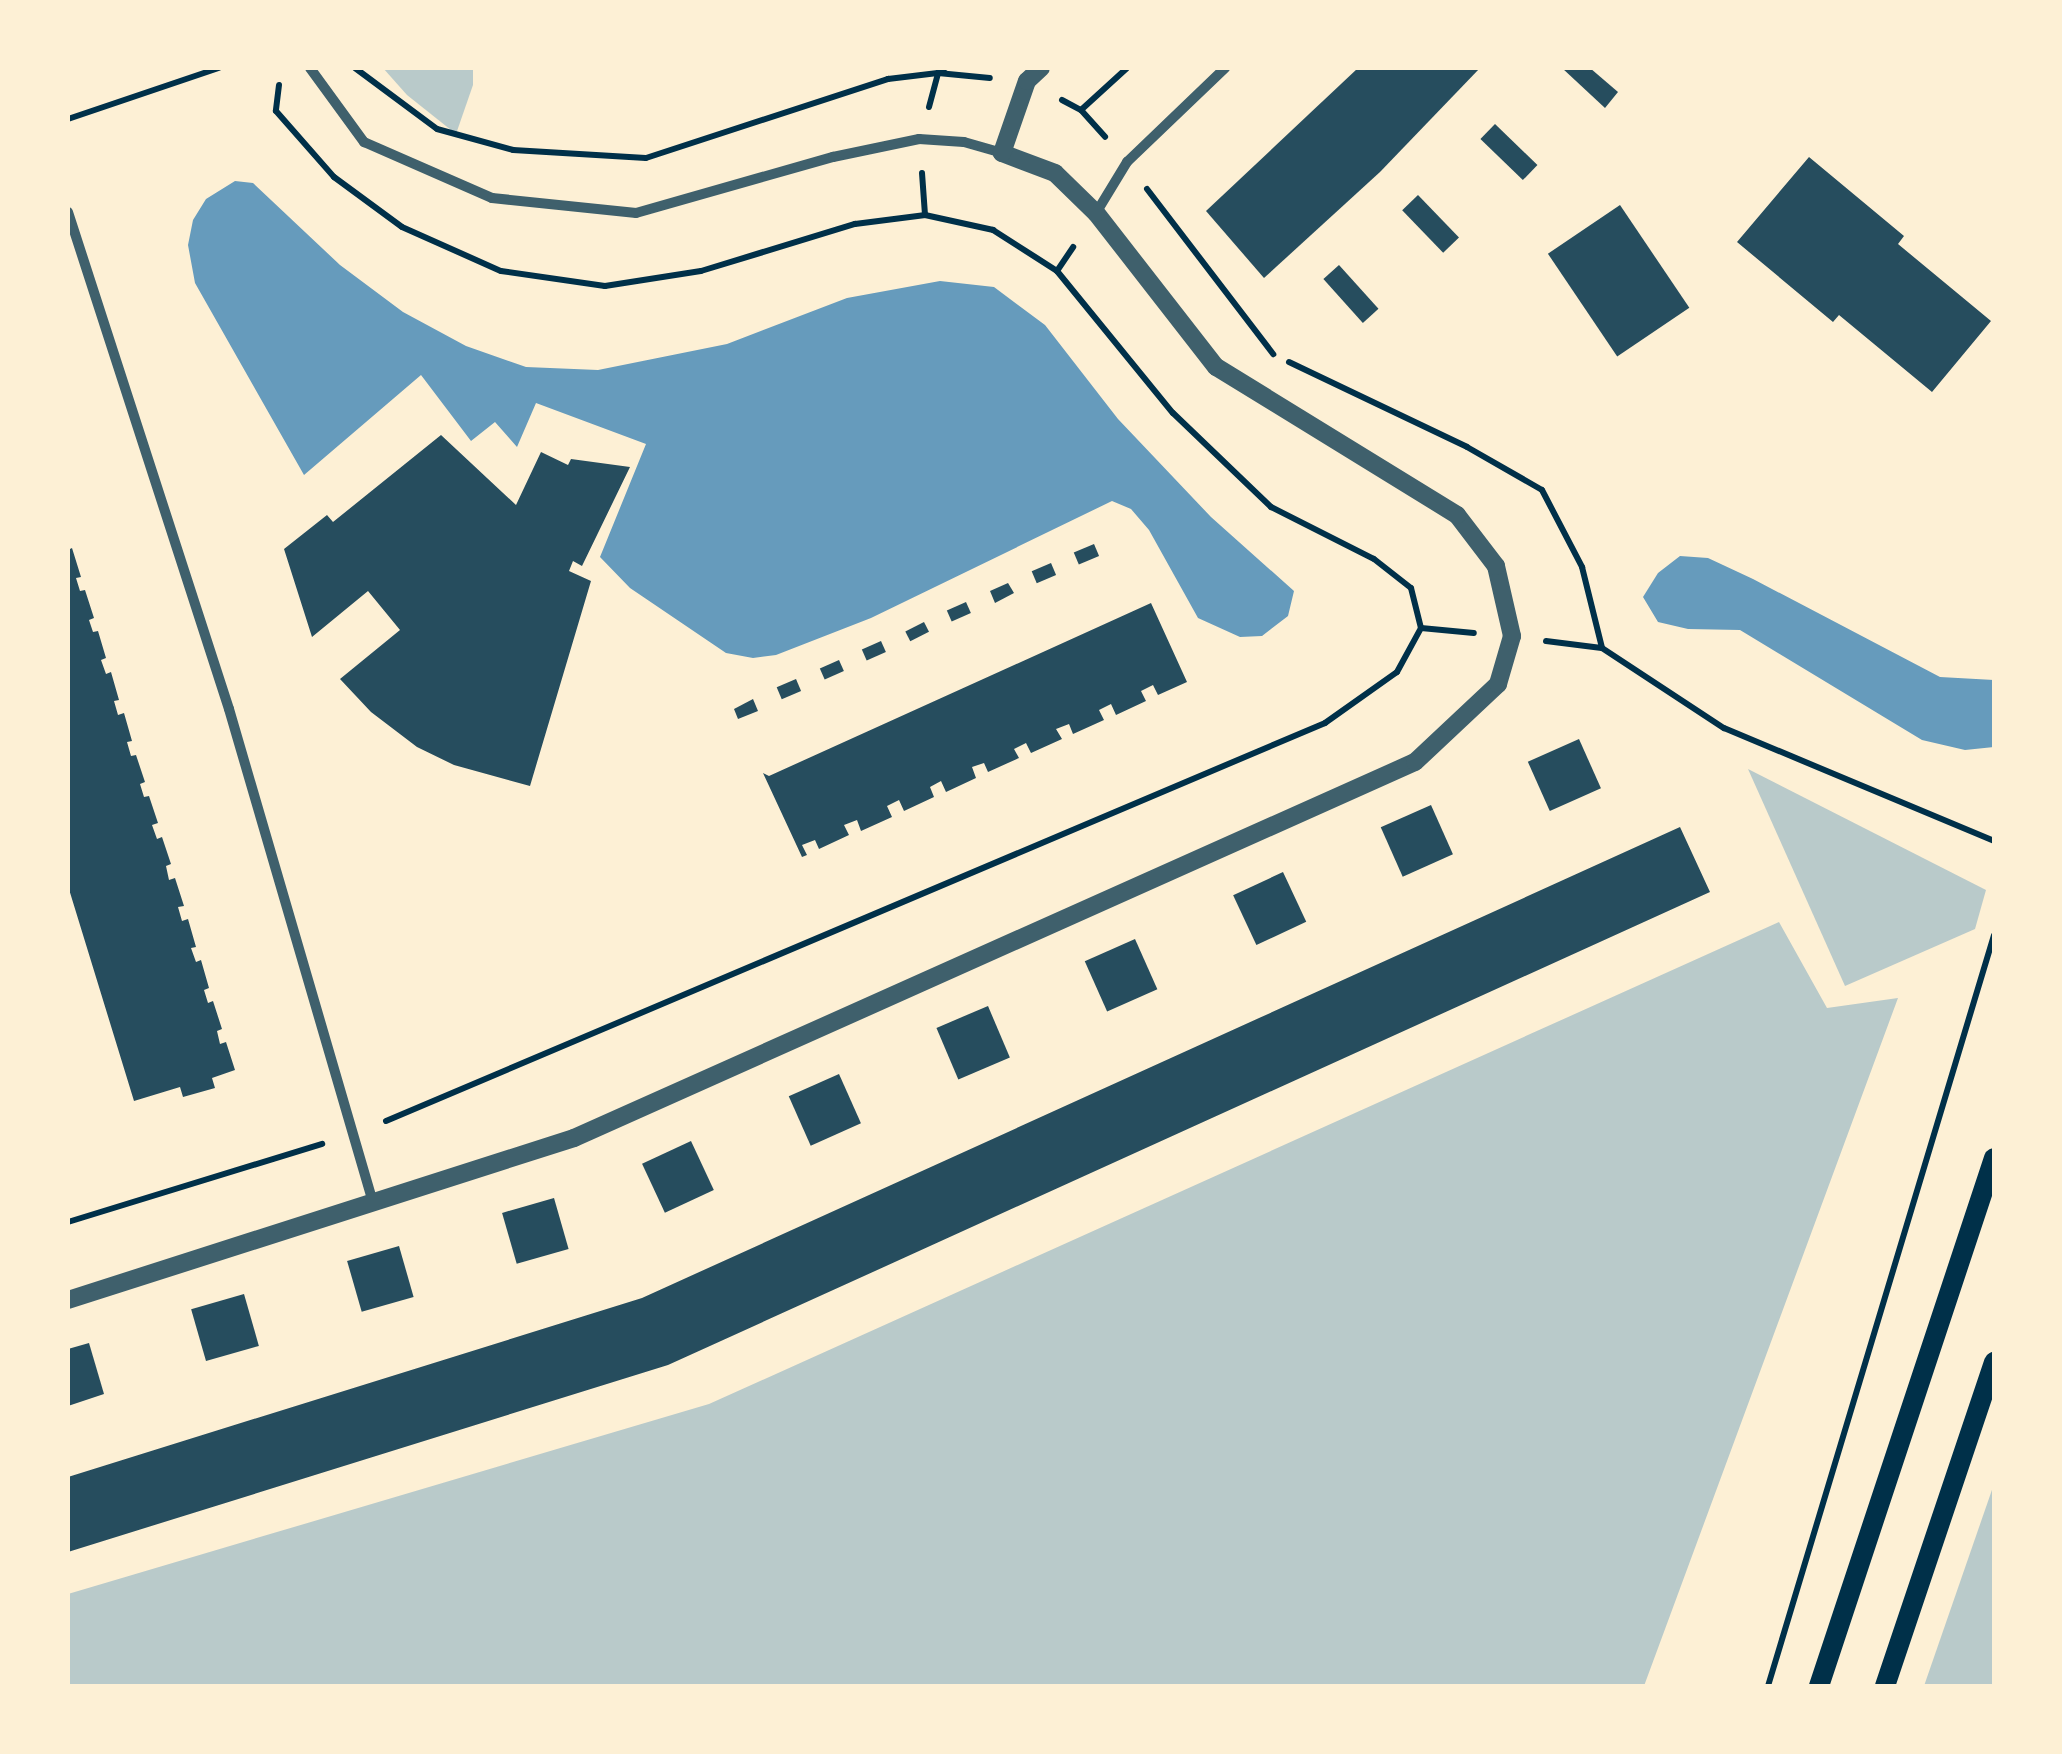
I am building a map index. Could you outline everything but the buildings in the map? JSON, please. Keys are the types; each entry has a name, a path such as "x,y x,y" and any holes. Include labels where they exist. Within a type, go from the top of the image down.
{"main road":[{"path":"1819,1686 1994,1158"},
{"path":"1884,1686 1994,1362"}],"street":[{"path":"68,1300 372,1199 574,1138 1415,762 1498,684 1512,636 1496,566 1457,515 1216,366 1096,212 1055,173 964,142 919,139 834,157 636,213 492,198 364,142 310,68"},
{"path":"1096,212 1127,162 1225,68"},
{"path":"1002,154 1034,74"},
{"path":"68,212 229,709 372,1199"}],"path":[{"path":"68,118 218,68"},
{"path":"68,1222 354,1134 1324,723 1397,672 1421,628 1410,588 1374,559 1271,507 1173,412 1057,271 994,230 925,215 855,224 701,270 604,286 500,271 402,228 334,177 276,111 282,68"},
{"path":"355,68 437,130 513,150 646,158 888,78 942,70 1034,74 1081,110 1127,162 1273,354 1467,447 1542,490 1582,567 1602,648"},
{"path":"1081,110 1127,68"},
{"path":"1421,628 1602,648 1724,728 1994,842"},
{"path":"1768,1686 1994,935"}],"shaded area":[{"path":"383,68 473,68 473,85 456,134 407,95"},
{"path":"1748,769 1986,890 1975,929 1845,986"},
{"path":"1779,922 1827,1008 1898,998 1644,1686 68,1686 68,1594 709,1404"},
{"path":"1994,1484 1994,1686 1924,1686"}],"water":[{"path":"235,181 253,183 340,265 403,312 466,346 526,367 598,370 727,344 847,298 940,281 994,287 1045,325 1118,419 1211,517 1294,591 1288,616 1262,636 1240,637 1198,618 1149,530 1131,509 1112,501 871,618 776,655 753,658 726,653 630,588 600,557 646,444 536,403 517,447 495,422 471,441 421,375 304,475 195,283 188,245 193,220 206,199"},
{"path":"1680,556 1708,558 1940,677 1994,680 1994,747 1965,750 1922,740 1740,630 1688,629 1658,622 1643,597 1658,573"}]}
